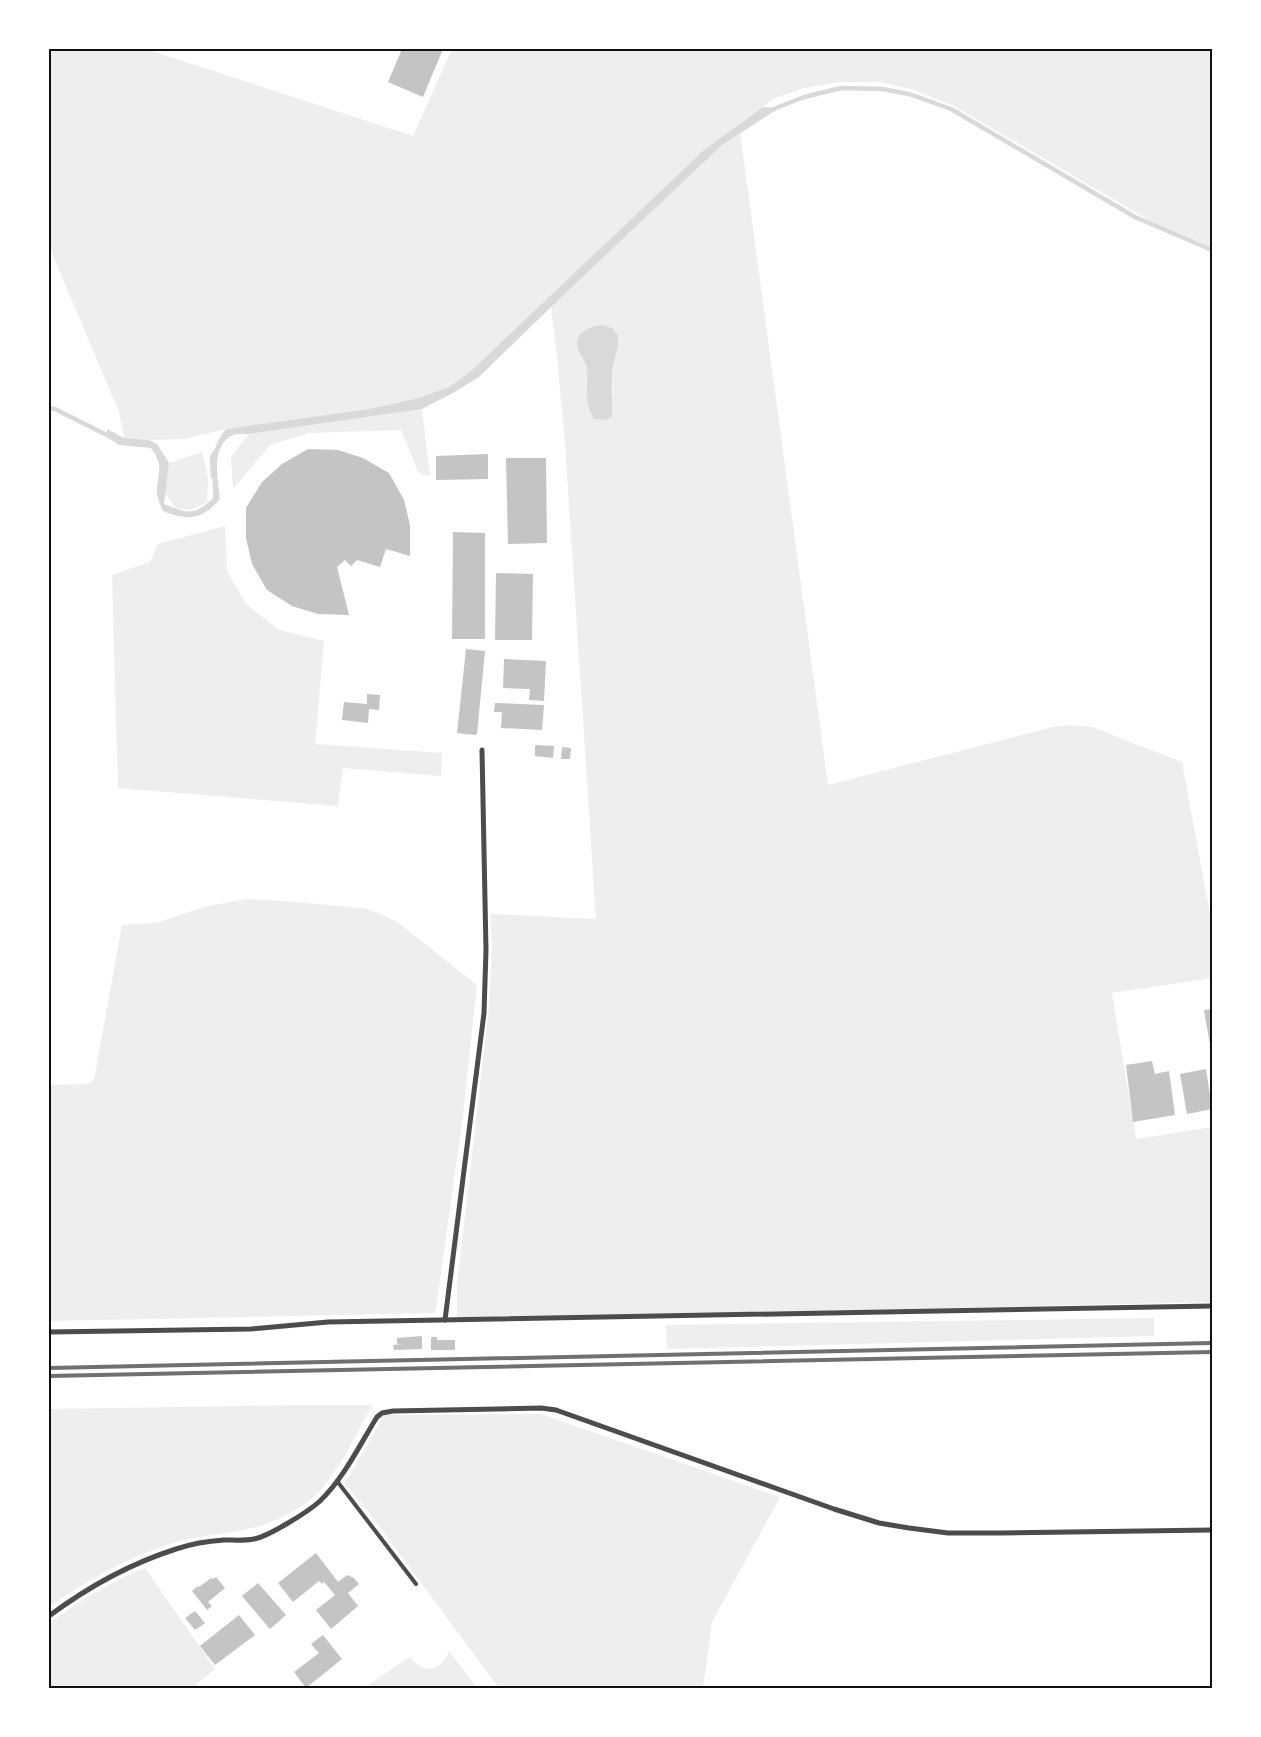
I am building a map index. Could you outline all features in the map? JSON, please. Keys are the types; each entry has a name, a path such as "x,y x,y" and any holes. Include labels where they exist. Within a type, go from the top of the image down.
{"street":[{"path":"445,1320 484,1013 486,950 482,750"},
{"path":"49,1332 251,1329 328,1322 1212,1306"},
{"path":"49,1616 89,1588 118,1572 175,1549 222,1540 255,1539 299,1516 319,1502 337,1482 377,1417 382,1413 393,1411 541,1408 556,1410 834,1509 887,1524 948,1533 1212,1530"}],"lane":[{"path":"337,1482 416,1584"}],"shaded area":[{"path":"49,49 146,49 413,136 452,49 1212,49 1212,247 1154,223 954,106 911,89 880,82 841,82 804,88 775,98 705,149 472,370 449,387 419,398 369,409 226,429 185,439 149,440 124,438 119,412 49,246"},
{"path":"763,107 779,108 722,145 479,377 422,409 233,435 226,440 218,455 217,473 220,499 207,511 194,517 180,516 163,511 157,495 159,466 156,455 151,448 119,445 107,437 107,429 124,438 149,440 157,444 169,463 164,504 190,512 201,508 213,498 212,470 214,453 220,437 226,429 369,409 419,398 449,387 472,370 705,149"},
{"path":"740,132 828,785 1053,727 1070,725 1092,727 1182,762 1212,925 1212,978 1112,993 1136,1139 1212,1127 1212,1302 467,1319 457,1317 457,1285 489,1006 492,946 490,914 596,919 565,443 551,307 722,145","holes":["590,327 618,345 612,370 613,395 587,390 588,366 578,339 583,331"]},
{"path":"602,325 612,328 618,335 618,345 612,370 612,416 602,420 594,419 591,413 587,395 587,367 577,345 582,332 591,327"},
{"path":"422,409 430,476 419,474 401,430 309,433 270,445 233,489 231,457 249,434"},
{"path":"202,452 208,478 207,502 191,510 176,508 165,493 169,463"},
{"path":"225,526 227,571 246,604 279,630 324,641 315,744 442,753 441,776 343,768 338,806 118,788 112,575 150,562 158,544"},
{"path":"247,899 369,909 397,922 477,985 463,1115 436,1309 434,1313 49,1321 49,1085 87,1084 94,1080 122,925 156,923 204,907"},
{"path":"1154,1318 1154,1336 667,1349 666,1325"},
{"path":"372,1405 336,1470 319,1492 310,1500 282,1517 260,1526 180,1541 138,1556 92,1579 49,1607 49,1409"},
{"path":"541,1414 780,1497 712,1622 703,1688 499,1688 367,1510 344,1483 384,1415"},
{"path":"145,1568 215,1669 196,1684 199,1688 49,1688 49,1623 95,1592"},
{"path":"449,1651 477,1688 364,1688 410,1657 421,1667 432,1669 442,1663"}],"building":[{"path":"402,49 443,49 423,97 388,82"},
{"path":"308,449 338,450 363,458 389,473 404,500 410,525 410,556 386,549 380,567 357,560 351,566 345,560 337,567 349,615 318,614 292,606 267,590 252,564 246,538 246,508 262,482 282,464"},
{"path":"488,454 488,479 436,480 436,456"},
{"path":"506,458 546,458 547,543 508,544"},
{"path":"453,532 485,533 485,639 452,639"},
{"path":"496,573 533,574 532,640 495,640"},
{"path":"466,649 485,651 477,734 475,735 457,733"},
{"path":"504,659 546,661 544,701 529,700 530,689 503,688"},
{"path":"367,694 380,695 379,710 369,709 368,723 342,720 344,702 367,704"},
{"path":"495,703 544,705 542,730 501,728 502,712 494,712"},
{"path":"535,745 554,746 553,758 535,756"},
{"path":"562,747 571,748 570,759 561,759"},
{"path":"1212,1009 1212,1051 1211,1051 1204,1010"},
{"path":"1152,1061 1155,1074 1169,1071 1175,1115 1133,1122 1126,1065"},
{"path":"1206,1069 1212,1109 1187,1114 1180,1074"},
{"path":"422,1336 422,1349 394,1350 393,1345 402,1344 397,1344 397,1338"},
{"path":"431,1337 437,1337 437,1340 455,1340 455,1350 431,1350"},
{"path":"316,1553 338,1582 347,1575 354,1578 359,1584 348,1593 358,1606 331,1629 316,1610 335,1595 324,1582 322,1584 319,1581 293,1602 278,1583"},
{"path":"216,1577 225,1588 208,1602 212,1606 207,1610 192,1591 211,1578"},
{"path":"258,1583 286,1615 270,1629 242,1596"},
{"path":"195,1611 205,1623 195,1630 185,1618"},
{"path":"239,1615 255,1635 215,1665 200,1646"},
{"path":"323,1635 342,1659 306,1688 294,1672 319,1653 311,1644"}],"waterway":[{"path":"771,110 804,97 841,88 882,89 909,94 951,109 1135,217 1212,250"},
{"path":"49,408 55,409 111,437"},
{"path":"213,477 212,457 216,451"}],"railway":[{"path":"49,1368 1212,1343"},
{"path":"49,1376 1212,1352"}]}
